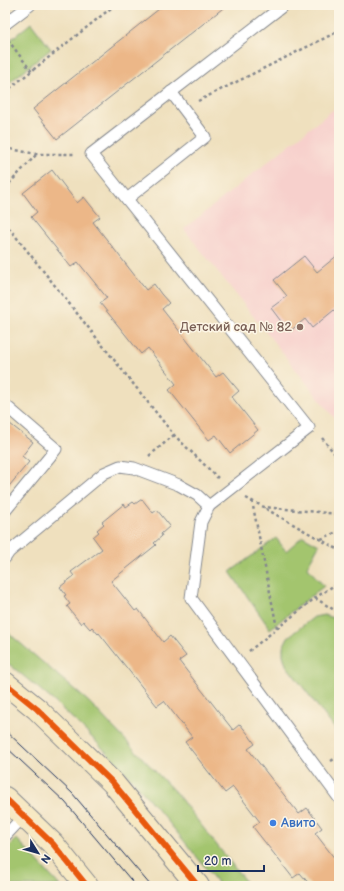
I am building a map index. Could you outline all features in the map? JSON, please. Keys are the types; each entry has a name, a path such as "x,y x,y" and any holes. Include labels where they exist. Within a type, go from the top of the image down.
{"street":[{"path":"5,683 37,709 113,783 198,886"},
{"path":"5,798 53,844 87,886"}],"lane":[{"path":"5,24 30,5"},
{"path":"284,5 91,154 310,428 209,506 201,522 192,598 339,798"},
{"path":"127,199 206,137 171,92"},
{"path":"5,405 56,449 5,511"},
{"path":"5,558 9,552 104,473 120,466 134,468 179,485 197,495 209,506"},
{"path":"5,836 24,816"}],"path":[{"path":"5,92 115,5"},
{"path":"184,109 339,31"},
{"path":"5,36 32,72"},
{"path":"5,148 36,154 91,154"},
{"path":"5,188 36,154"},
{"path":"5,223 174,435 229,490 252,501 339,550"},
{"path":"310,428 319,434 339,459"},
{"path":"134,468 174,435"},
{"path":"252,501 278,628"},
{"path":"264,508 339,514"},
{"path":"321,540 339,531"},
{"path":"237,660 315,598 339,582"},
{"path":"315,598 339,613"}],"shaded area":[{"name":"Детский сад № 82","path":"339,105 339,424 184,229"}],"green space":[{"path":"31,23 51,49 5,86 5,44"},
{"path":"303,536 319,545 307,567 324,586 270,629 230,572 276,538 286,551"},
{"path":"324,615 333,618 339,626 339,732 335,729 286,665 283,655 283,647 288,637 314,617"},
{"path":"5,630 89,702 176,793 249,886 220,886 168,821 94,739 58,705 5,661"},
{"path":"17,839 60,886 5,886 5,851"}],"building":[{"path":"164,5 227,5 57,139 33,109"},
{"path":"52,170 77,203 84,197 100,217 93,222 146,290 154,284 169,303 162,309 216,377 223,372 239,391 232,397 258,430 230,453 216,435 209,440 169,390 176,384 148,348 141,354 100,303 107,298 78,262 71,267 31,217 37,212 23,193"},
{"path":"339,254 339,306 312,328 305,319 289,332 271,308 287,296 274,280 304,256 317,272"},
{"path":"5,420 33,442 22,456 29,462 5,491"},
{"path":"142,499 153,513 157,510 170,526 154,543 156,545 111,581 135,611 138,609 163,642 170,636 186,656 179,661 233,730 240,724 248,734 255,744 248,749 299,814 307,808 322,828 315,833 339,864 339,886 311,886 300,873 293,878 253,827 260,822 233,787 225,793 185,742 192,737 164,701 157,706 99,633 98,634 92,627 90,629 83,621 81,624 67,606 70,604 60,587 74,576 71,572 102,549 93,537 99,532 97,530 104,524 102,522 124,504 126,507 133,502 135,504"}],"tram line":[{"path":"5,730 72,793 151,886"},
{"path":"5,746 65,802 136,886"}],"cycle path":[{"path":"5,683 37,709 113,783 198,886"},
{"path":"5,798 53,844 87,886"}],"place":[{"name":"Детский сад № 82","path":"300,327"},
{"name":"Авито","path":"273,823"}]}
